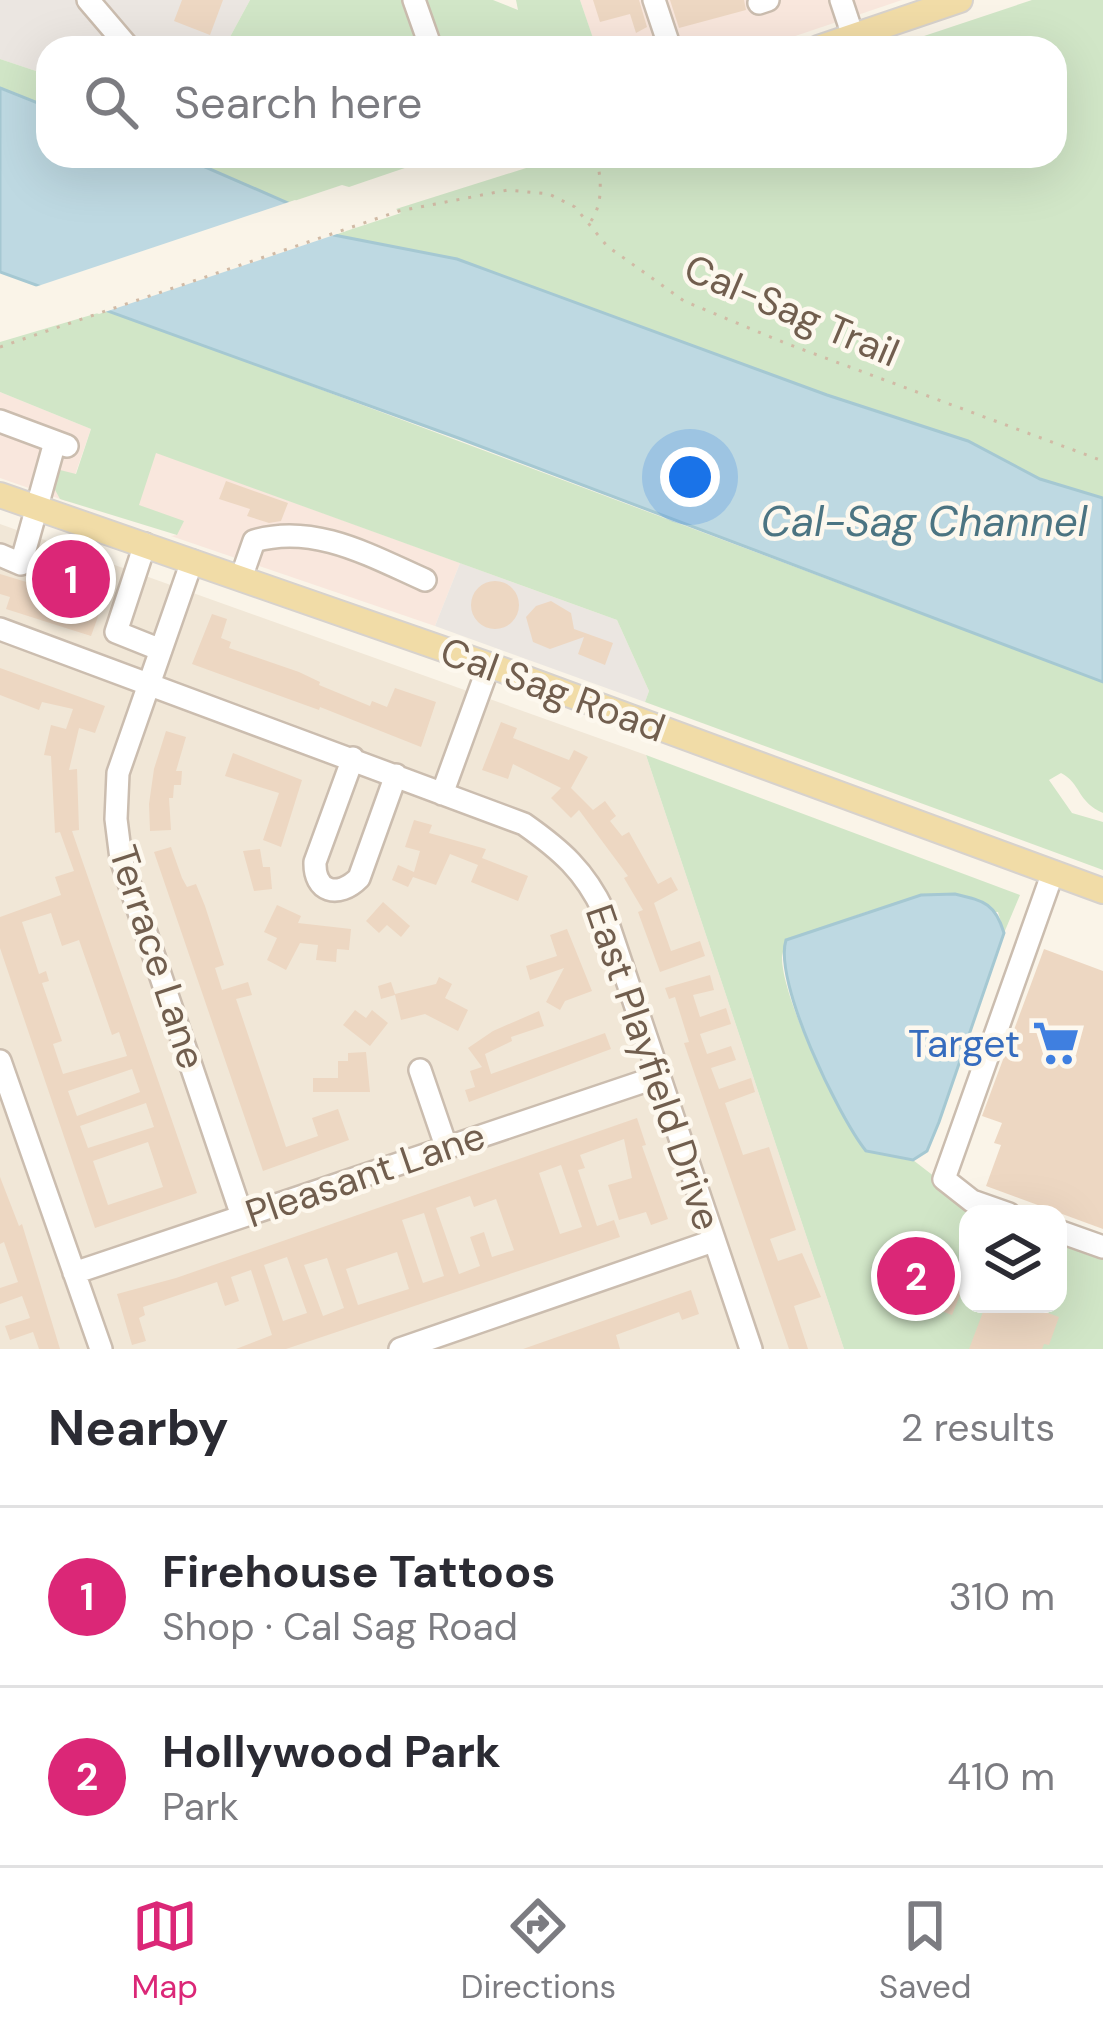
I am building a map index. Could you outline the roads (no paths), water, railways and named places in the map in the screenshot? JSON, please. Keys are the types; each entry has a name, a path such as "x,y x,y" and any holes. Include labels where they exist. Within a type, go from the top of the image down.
{"main road":[{"path":"853,36 954,1"},
{"name":"Cal Sag Road","path":"0,495 489,665 1103,891"}],"street":[{"path":"88,0 119,36"},
{"path":"414,0 426,36"},
{"path":"654,0 666,36"},
{"path":"841,0 853,36"},
{"path":"0,421 62,444 21,563 0,555"},
{"path":"241,578 254,541 279,534 342,542 425,580"},
{"path":"145,544 116,632 161,650"},
{"name":"Terrace Lane","path":"192,561 118,773 116,819 122,859 242,1216"},
{"name":"East Playfield Drive","path":"0,629 524,824 567,854 590,880 604,912 751,1349"},
{"path":"442,794 489,665"},
{"path":"353,758 315,862 315,877 323,888 334,892 359,878 396,775"},
{"path":"983,1205 944,1179 1053,872"},
{"path":"0,1061 100,1349"},
{"path":"420,1070 446,1146"},
{"name":"Pleasant Lane","path":"74,1273 657,1077"},
{"path":"1067,1235 1103,1247"},
{"path":"400,1349 713,1241"}],"water":[{"name":"Cal-Sag Channel","path":"0,88 36,102 36,168 208,168 288,203 334,235 457,259 827,395 968,441 1040,479 1103,498 1103,682 461,439 0,272"},
{"path":"955,894 987,905 1004,933 939,1122 927,1151 913,1160 866,1151 825,1080 798,1016 789,985 786,940 921,895"}],"place":[{"name":"Firehouse Tattoos","path":"71,579"},
{"name":"Target","path":"1056,1043"},
{"name":"Hollywood Park","path":"916,1276"}]}
